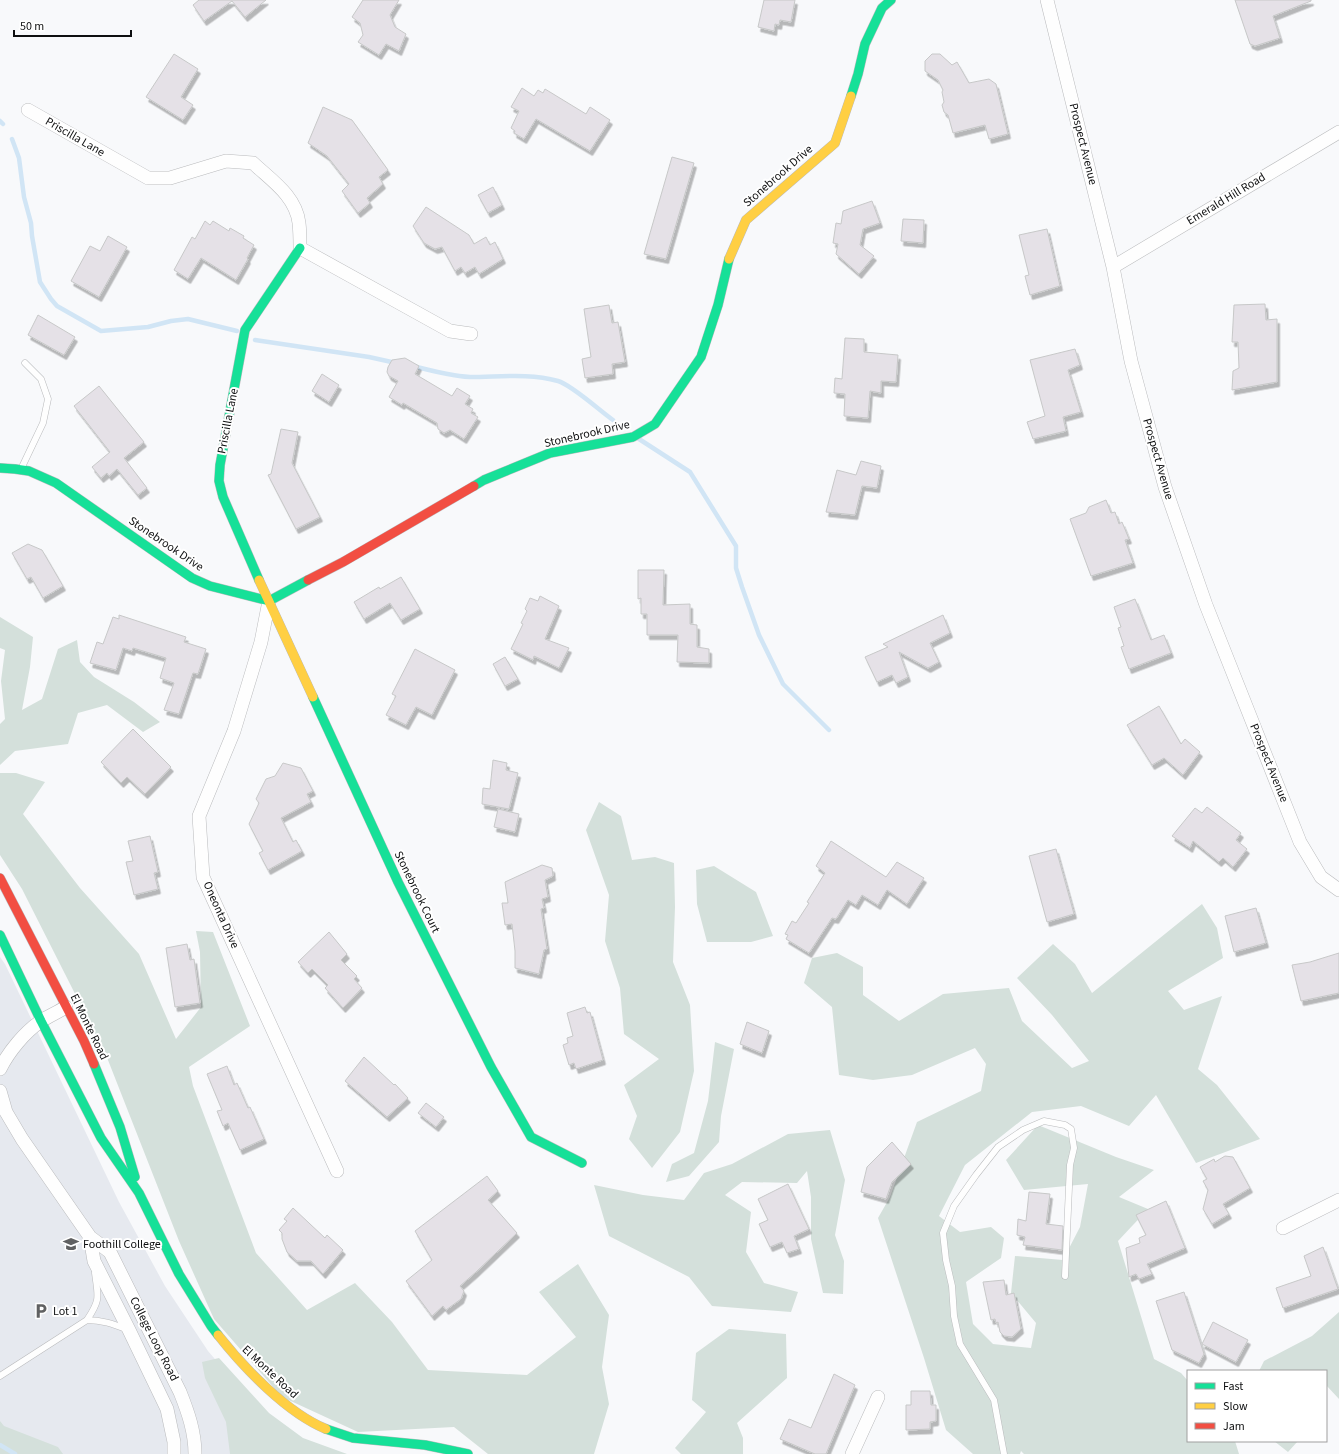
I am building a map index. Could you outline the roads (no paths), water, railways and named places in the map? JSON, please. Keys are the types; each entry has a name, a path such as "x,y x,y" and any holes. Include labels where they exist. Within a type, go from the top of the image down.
{"street":[{"name":"Stonebrook Drive","path":"0,468 21,469 42,475 56,483 192,578 210,586 269,601 337,565 484,480 550,453 633,437 645,431 655,424 701,357 718,305 729,259 746,220 835,143 858,74 865,44 882,8 891,0"},
{"name":"Prospect Avenue","path":"1048,0 1113,267 1131,361 1165,487 1206,605 1300,842 1321,877 1339,890"},
{"name":"Priscilla Lane","path":"28,110 148,178 170,178 226,162 252,162 289,197 295,208 299,222 300,248 246,330 220,465 219,481 223,497 269,601"},
{"name":"Emerald Hill Road","path":"1113,267 1339,132"},
{"path":"300,248 450,331 472,334"},
{"name":"Stonebrook Court","path":"269,601 398,882 491,1067 531,1137 582,1163"},
{"name":"Oneonta Drive","path":"269,601 261,642 234,731 199,816 204,877 337,1171"},
{"name":"El Monte Road","path":"0,878 84,1041 120,1128 139,1193"},
{"name":"El Monte Road","path":"0,935 41,1021 101,1138 139,1193 179,1274 211,1326 229,1349 270,1392 314,1424 354,1438 425,1445 468,1454"},
{"path":"0,1069 17,1044 41,1021 66,1007"},
{"name":"College Loop Road","path":"0,1091 6,1112 22,1139 90,1237 110,1252 180,1392 193,1432 194,1454"},
{"path":"1283,1228 1339,1200"},
{"name":"College Loop Road","path":"90,1237 94,1261 167,1410 174,1442 174,1454"},
{"path":"852,1454 878,1397"}],"lane":[{"path":"21,469 43,423 48,399 42,379 25,363"},
{"path":"1004,1454 994,1400 960,1344 954,1316 952,1286 946,1260 943,1233 954,1206 998,1147 1022,1130 1044,1121 1065,1125 1071,1129 1074,1148 1070,1165 1065,1276"},
{"path":"0,1376 87,1320 96,1307 98,1296 94,1261"},
{"path":"87,1320 110,1322 129,1330"}],"waterway":[{"path":"0,121 3,124"},
{"path":"12,139 19,158 24,197 31,223 40,282 57,306 101,331 148,327 171,321 188,319 237,331"},
{"path":"255,340 369,357 396,363"},
{"path":"413,366 442,373 470,377 525,376 558,381 564,383 613,420"},
{"path":"639,439 690,472 736,546 736,568 742,587 759,635 783,684 829,730"},
{"path":"0,1445 15,1454"}],"place":[{"name":"Foothill College","path":"71,1244"},
{"name":"Lot 1","path":"41,1311"}]}
